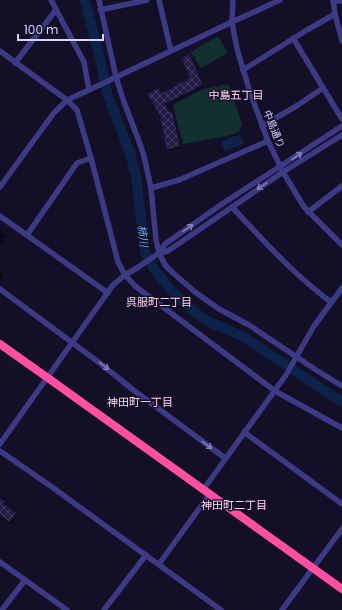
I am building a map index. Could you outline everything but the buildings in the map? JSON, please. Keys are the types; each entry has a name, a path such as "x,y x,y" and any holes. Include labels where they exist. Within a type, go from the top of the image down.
{"highway":[{"path":"0,344 342,589"}],"street":[{"path":"51,0 84,62 89,90"},
{"path":"99,0 114,78 142,150 151,188 157,254 173,273 195,292 219,309 249,325 295,359 342,386"},
{"path":"100,10 130,2 147,0"},
{"path":"159,0 171,51"},
{"name":"中島通り","path":"233,0 232,22 237,49 268,142 282,170 304,207 342,245"},
{"path":"0,187 53,114 67,100 280,0"},
{"path":"342,1 333,0 342,41"},
{"path":"14,62 56,10"},
{"path":"243,70 293,38 335,14"},
{"path":"293,38 342,119"},
{"path":"0,51 67,100 77,110 118,262 125,274 135,286 275,391 342,428"},
{"path":"262,126 298,105 323,88"},
{"path":"157,254 168,251 232,207 342,126"},
{"path":"0,444 113,285 125,274 137,268 157,254 165,244 222,204 342,135"},
{"path":"151,188 179,180 268,142"},
{"path":"27,235 78,164 91,158"},
{"path":"308,212 342,186"},
{"path":"232,207 275,252 318,293 331,302"},
{"path":"0,216 108,293"},
{"path":"159,564 206,492 225,458 275,391 286,375 314,326 342,288"},
{"path":"0,289 101,364 132,390 225,458"},
{"path":"244,432 342,504"},
{"path":"0,451 221,610"},
{"path":"282,610 342,529"},
{"path":"104,610 146,555"},
{"path":"0,562 66,610"},
{"path":"2,610 25,580"}],"green space":[{"path":"218,36 228,53 201,68 191,52"},
{"path":"228,84 242,123 239,132 227,136 183,144 173,105 203,89"}],"water":[{"path":"240,134 244,144 225,151 221,142"}],"waterway":[{"name":"柿川","path":"85,0 100,58 107,93 130,153 136,176 145,252 154,269 170,289 193,311 209,322 244,337 342,402"}],"district":[{"name":"中島五丁目","path":"236,95"},
{"name":"呉服町二丁目","path":"159,302"},
{"name":"神田町一丁目","path":"140,402"},
{"name":"神田町二丁目","path":"234,505"}]}
